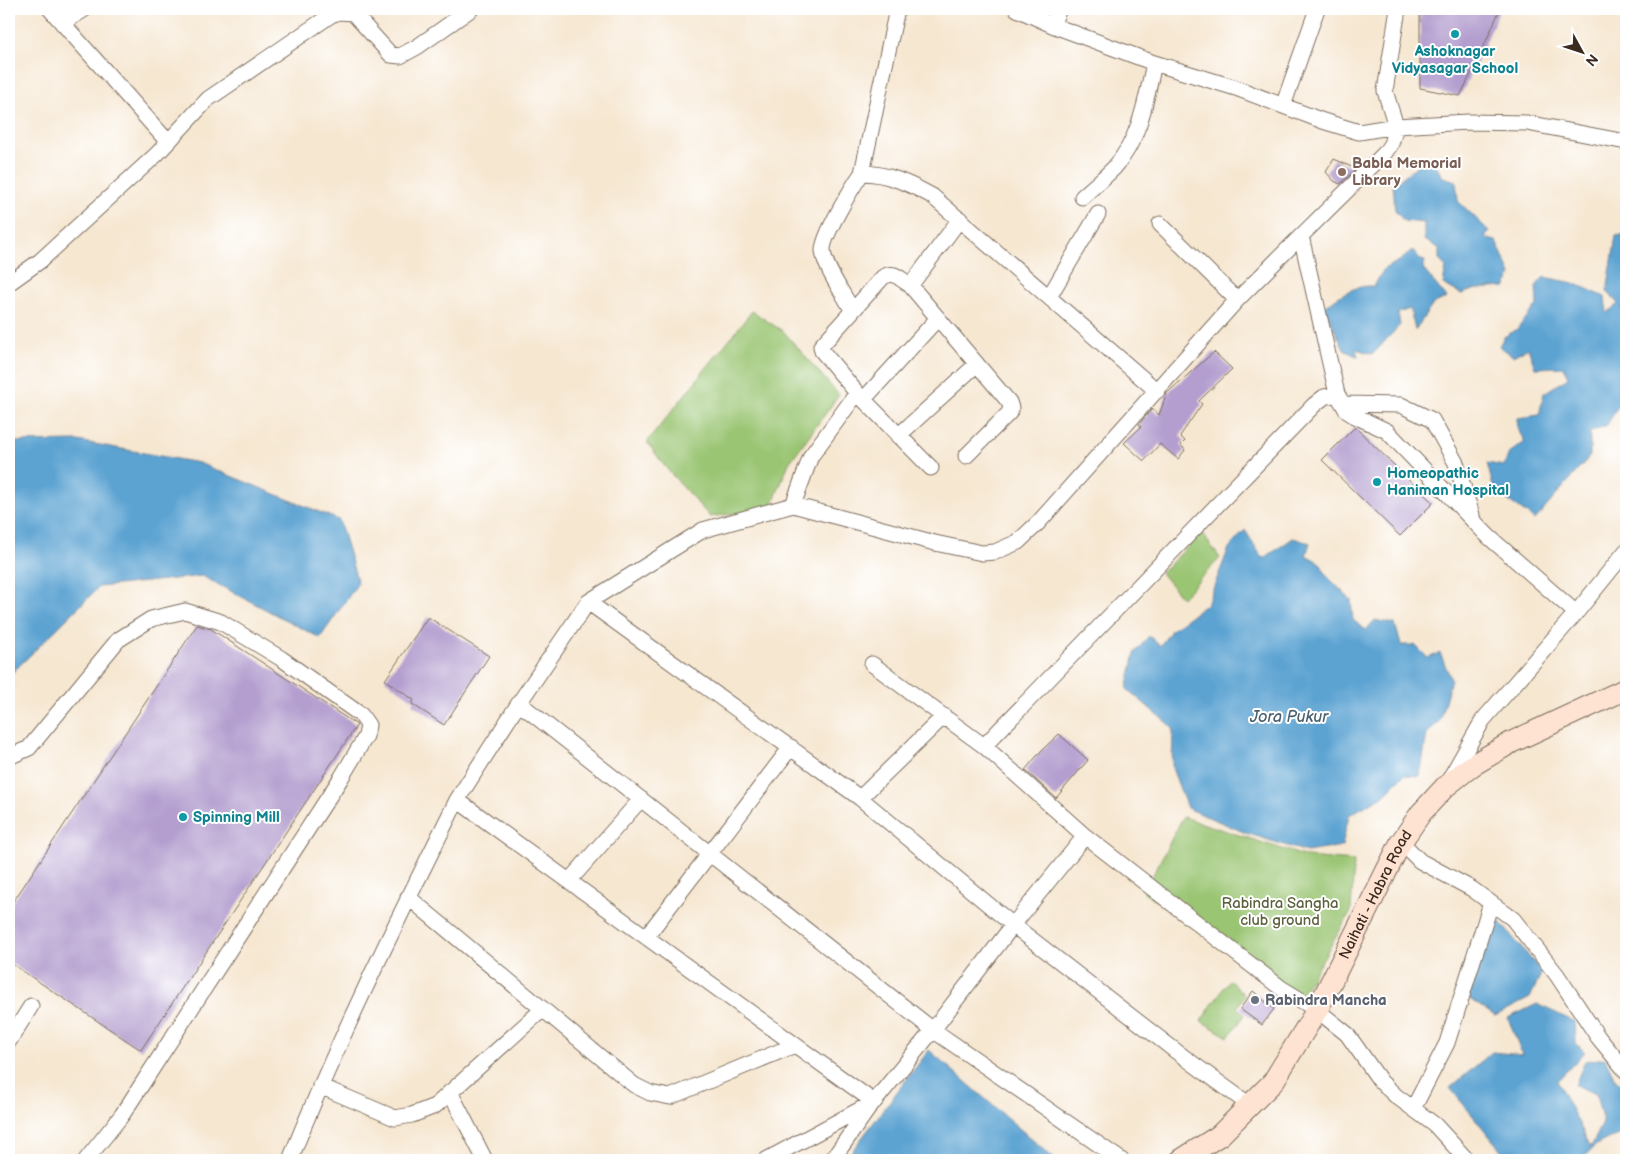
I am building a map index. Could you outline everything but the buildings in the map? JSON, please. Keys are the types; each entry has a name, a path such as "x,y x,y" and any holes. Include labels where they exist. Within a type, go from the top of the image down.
{"main road":[{"name":"Naihati - Habra Road","path":"1181,1160 1220,1135 1273,1082 1316,1010 1401,842 1421,813 1445,787 1473,765 1512,742 1626,689"}],"street":[{"path":"50,9 168,142"},
{"path":"62,23 85,9"},
{"path":"9,283 40,261 168,142 208,99 331,14 341,10 353,13 391,55 400,56 471,9"},
{"path":"852,310 826,260 823,250 826,237 862,173 896,9"},
{"path":"1017,9 1052,25 1154,63 1236,88 1359,132 1396,126 1469,122 1527,124 1626,142"},
{"path":"1052,25 1059,9"},
{"path":"1283,106 1317,9"},
{"path":"290,1160 320,1086 408,897 457,800 519,703 588,602 703,530 793,506 935,543 982,553 996,552 1018,542 1038,523 1237,300 1384,154 1391,144 1396,126 1385,91 1398,9"},
{"path":"1082,197 1114,167 1131,142 1143,114 1154,63"},
{"path":"862,173 878,173 912,185 932,196 1156,391"},
{"path":"1049,296 1098,214"},
{"path":"909,284 913,282 960,219"},
{"path":"1160,224 1237,300"},
{"path":"1300,236 1340,399 1353,415 1387,431 1473,518 1489,537 1576,613"},
{"path":"931,468 898,436 822,351 821,346 852,310 883,277 889,274 896,274 909,284 1009,402 1011,408 1009,413 966,456"},
{"path":"793,506 811,456 861,396 938,318"},
{"path":"898,436 977,364"},
{"path":"984,746 1314,405 1324,397 1401,405 1432,420 1456,463 1473,518"},
{"path":"1445,787 1482,720 1515,686 1626,551"},
{"path":"588,602 860,798 1013,925 1176,1052 1251,1106"},
{"path":"9,757 29,748 118,640 151,619 185,611 221,622 282,659 361,715 368,726 366,736 336,787 122,1115 86,1160"},
{"path":"872,664 984,746 1085,836 1281,988 1316,1010 1347,1034 1381,1082 1434,1125 1467,1160"},
{"path":"519,703 933,1030 1121,1160"},
{"path":"860,798 944,716"},
{"path":"646,937 791,747"},
{"path":"457,800 874,1102"},
{"path":"569,881 641,800"},
{"path":"832,1160 874,1102 1085,836"},
{"path":"1401,842 1420,861 1472,889 1513,919 1556,975 1598,1037 1626,1071"},
{"path":"408,897 634,1085 650,1093 670,1097 795,1045"},
{"path":"1413,1109 1447,1043 1491,903"},
{"path":"9,1041 31,1006"},
{"path":"320,1086 395,1118 412,1115 435,1106 543,1009"},
{"path":"450,1092 485,1160"},
{"path":"766,1160 874,1102"}],"green space":[{"path":"752,311 784,332 839,395 789,463 771,508 710,517 666,468 647,442"},
{"path":"1202,533 1220,558 1182,598 1161,573"},
{"name":"Rabindra Sangha club ground","path":"1183,817 1307,857 1354,861 1351,912 1300,997 1144,892"},
{"path":"1229,980 1245,995 1237,1008 1245,1015 1228,1037 1201,1021"}],"water":[{"path":"1429,156 1443,177 1456,181 1458,201 1489,231 1485,238 1496,241 1511,274 1506,287 1477,289 1461,294 1443,284 1446,268 1439,259 1439,248 1424,240 1424,223 1404,221 1395,210 1393,185"},
{"path":"1626,234 1626,311 1621,307 1626,314 1626,392 1607,425 1590,432 1590,456 1535,520 1494,490 1487,463 1504,466 1509,453 1525,442 1518,430 1517,418 1539,415 1544,393 1568,378 1564,367 1535,368 1528,348 1513,356 1499,346 1504,337 1517,329 1537,305 1536,286 1544,277 1574,283 1605,297 1607,313 1618,304 1607,291 1616,236"},
{"path":"1413,250 1418,259 1425,261 1423,269 1447,298 1434,303 1415,330 1410,309 1398,313 1400,325 1373,354 1356,349 1358,357 1344,350 1324,307 1354,289 1374,286 1384,269 1401,260"},
{"path":"78,441 199,463 339,520 358,583 320,638 202,576 99,587 9,676 9,442"},
{"name":"Jora Pukur","path":"1245,530 1263,559 1293,538 1310,543 1306,555 1320,563 1327,576 1351,600 1353,620 1366,630 1375,620 1395,624 1401,645 1415,645 1428,658 1440,653 1451,679 1440,720 1427,734 1420,776 1404,775 1383,796 1349,815 1342,846 1307,852 1246,833 1187,808 1172,768 1173,728 1127,689 1135,653 1149,636 1160,646 1172,629 1207,604 1229,548"},
{"path":"1499,921 1542,972 1530,998 1495,1016 1465,996"},
{"path":"1537,1004 1575,1022 1576,1043 1585,1052 1557,1081 1591,1147 1603,1123 1596,1094 1575,1085 1585,1061 1605,1058 1614,1077 1626,1090 1626,1132 1592,1148 1582,1160 1509,1160 1450,1088 1492,1052 1522,1055 1508,1018"},
{"path":"929,1050 1050,1155 1056,1160 845,1160"}],"place":[{"name":"Ashoknagar Vidyasagar School","path":"1455,34"},
{"name":"Babla Memorial Library","path":"1342,172"},
{"name":"Homeopathic Haniman Hospital","path":"1377,482"},
{"name":"Spinning Mill","path":"183,817"},
{"name":"Rabindra Mancha","path":"1255,1000"}]}
